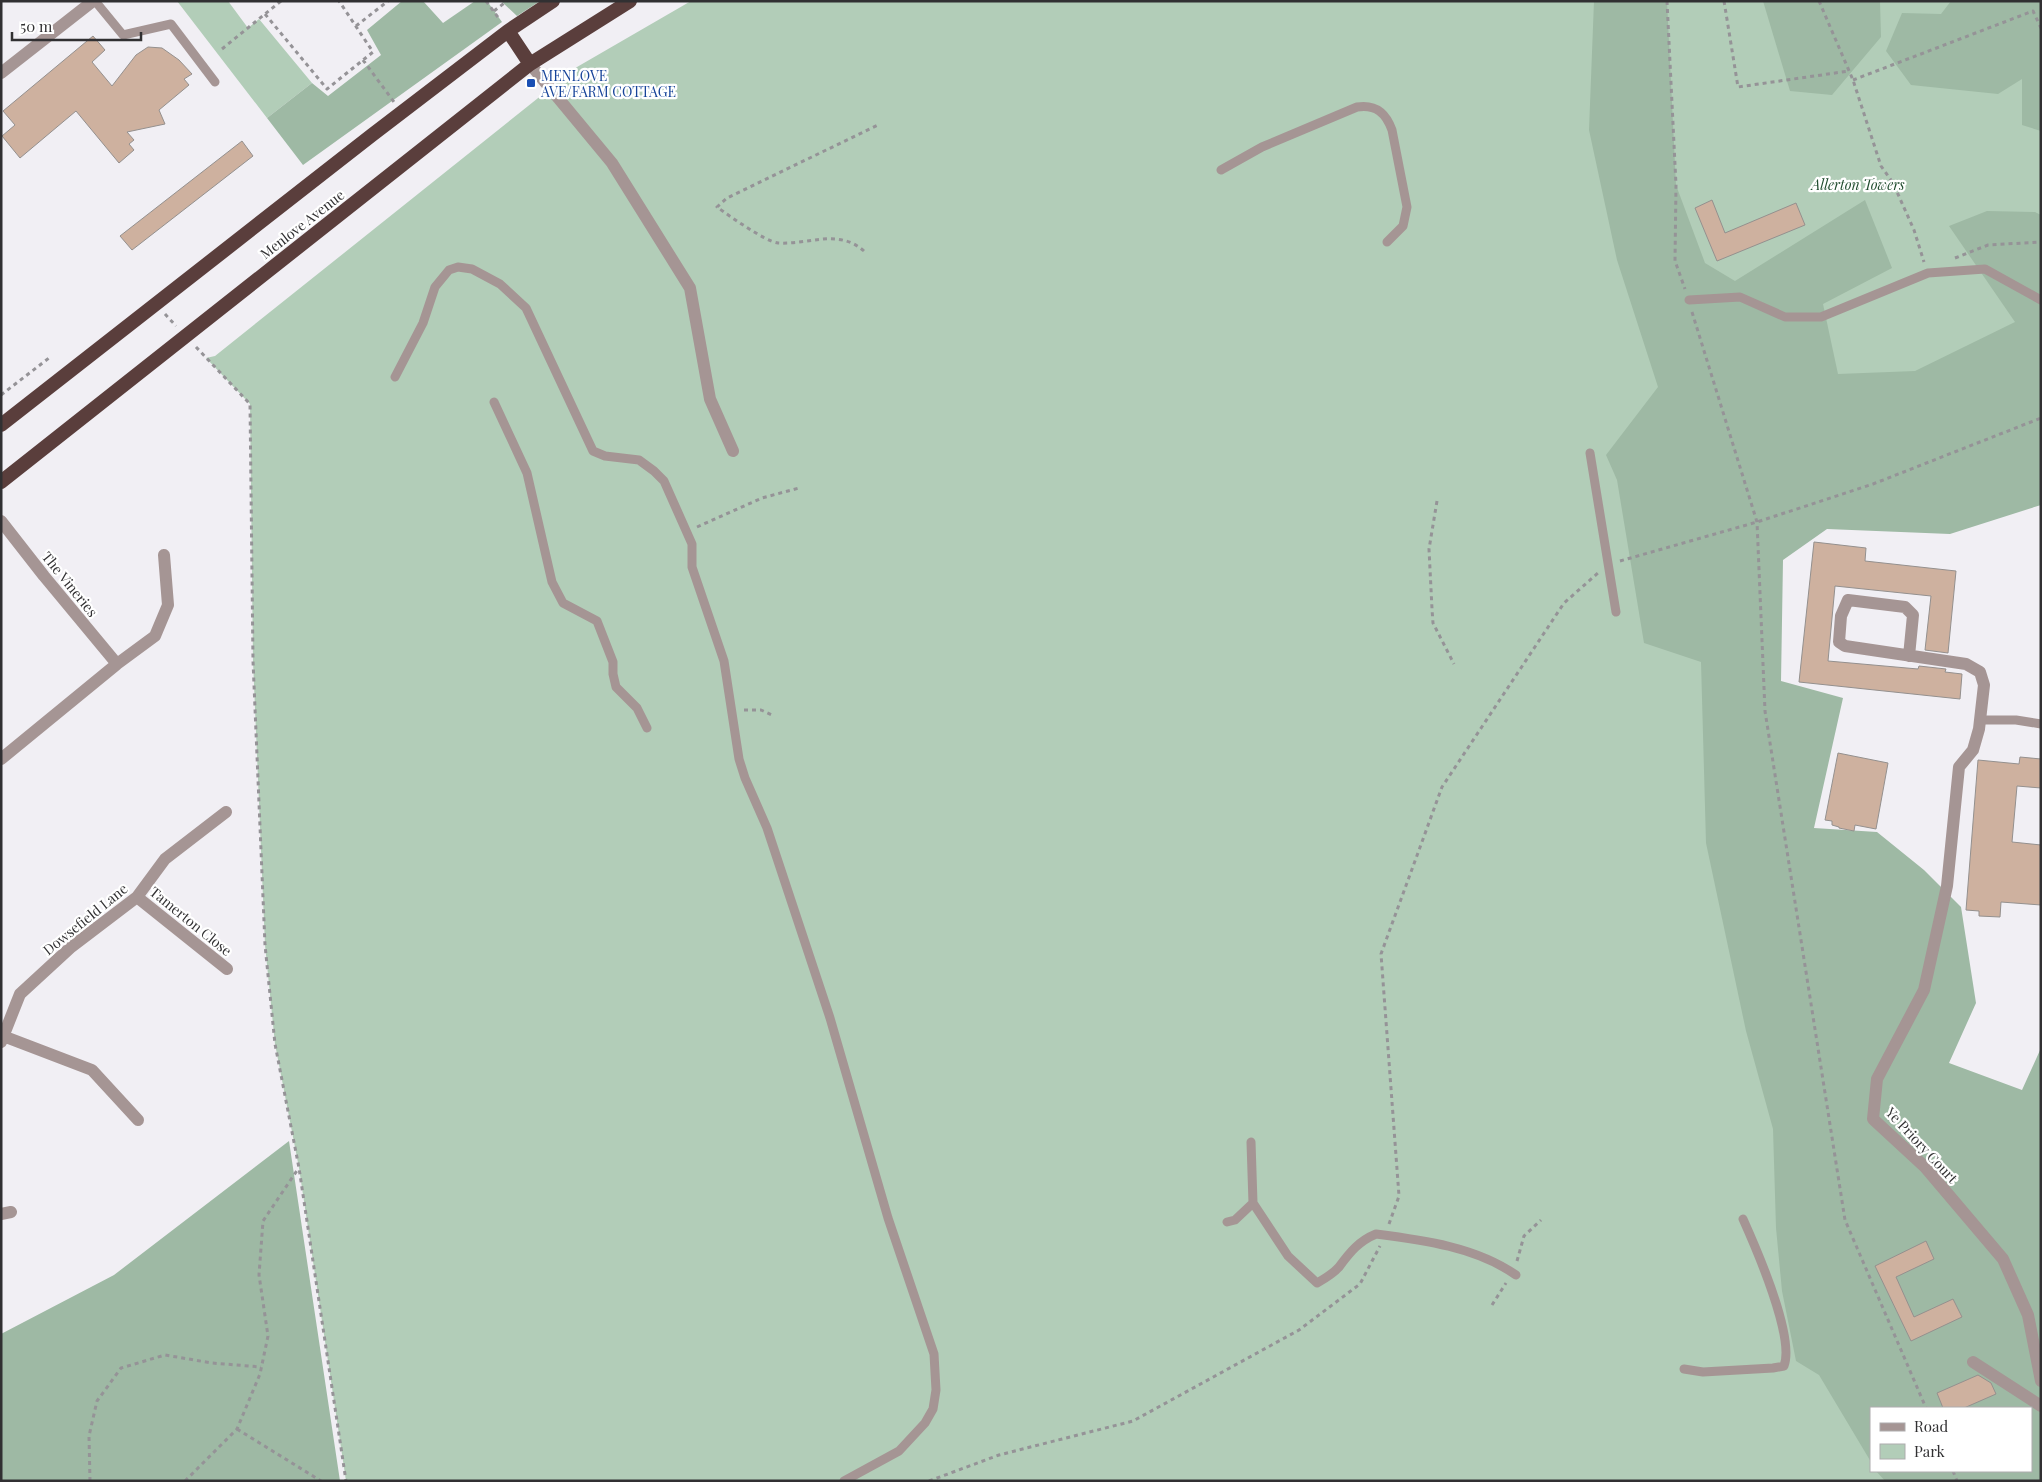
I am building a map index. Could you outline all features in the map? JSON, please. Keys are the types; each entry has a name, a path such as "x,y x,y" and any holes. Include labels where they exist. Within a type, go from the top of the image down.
{"highway":[{"name":"Menlove Avenue","path":"1,425 402,112 508,31 553,1"},
{"name":"Menlove Avenue","path":"1,482 530,64 630,1"},
{"path":"508,31 530,64"}],"street":[{"path":"1,73 94,1"},
{"path":"530,64 612,163 690,288 710,399 733,451"},
{"name":"The Vineries","path":"1,521 117,664"},
{"path":"1,759 154,636 168,605 164,555"},
{"path":"1909,656 1913,615 1905,607 1848,600 1841,616 1840,642 1845,646 1909,656 1966,664 1980,672 1984,685 1980,720"},
{"name":"Ye Priory Court","path":"1980,720 1973,750 1959,767 1947,886 1924,990 1877,1079 1873,1119 1925,1167 2003,1259 2028,1315 2041,1381"},
{"name":"Dowsefield Lane","path":"2,1039 20,994 70,948 137,897 165,859 226,812"},
{"name":"Tamerton Close","path":"137,897 227,969"},
{"path":"2,1039 92,1070 138,1120"},
{"path":"1973,1362 2041,1406"}],"lane":[{"path":"94,1 122,35 171,24 215,82"},
{"path":"1221,170 1262,147 1357,107 1366,106 1376,109 1388,119 1392,130 1407,207 1403,226 1387,242"},
{"path":"395,377 423,323 435,287 449,270 458,267 472,269 500,284 526,308 593,451 606,456 639,460 654,471 664,482 692,544 692,567 724,661 739,759 745,778 767,828 830,1018 888,1218 934,1354 936,1371 933,1409 912,1439 900,1451 844,1481"},
{"path":"1688,300 1740,297 1785,317 1821,317 1928,273 1985,269 2041,300"},
{"path":"494,402 527,473 552,582 564,603 597,621 613,662 612,674 616,687 638,708 647,728"},
{"path":"1590,453 1616,612"},
{"path":"1980,720 2016,720 2041,724"},
{"path":"1251,1142 1253,1203 1288,1256 1317,1283 1338,1268 1346,1255 1363,1240 1376,1234 1468,1251 1505,1267 1516,1275"},
{"path":"1227,1222 1235,1220 1253,1203"},
{"path":"1684,1369 1704,1372 1784,1366 1787,1357 1784,1337 1761,1258 1743,1218"}],"path":[{"path":"222,49 281,1"},
{"path":"265,14 327,88 373,52 339,1"},
{"path":"356,26 388,1"},
{"path":"486,1 508,31"},
{"path":"494,11 507,1"},
{"path":"1667,1 1676,185 1675,261 1757,522 1765,711 1845,1220 1926,1407"},
{"path":"1724,1 1738,87 1849,71"},
{"path":"1819,1 1853,80 1881,166 1893,183 1914,230 1928,273"},
{"path":"1853,80 2033,11 2041,28"},
{"path":"362,60 402,112"},
{"path":"864,251 855,243 840,238 776,243 717,207 728,198 880,124"},
{"path":"1953,259 1988,245 2041,242"},
{"path":"162,312 177,327"},
{"path":"192,343 250,404 253,670 265,945 275,1044 299,1168 346,1481"},
{"path":"1,395 49,358"},
{"path":"929,1481 999,1455 1133,1421 1299,1330 1360,1284 1386,1235 1399,1196 1381,954 1442,787 1564,603 1608,564 1757,522 1873,484 2041,418"},
{"path":"686,530 690,530 762,498 798,488"},
{"path":"1437,501 1429,549 1432,608 1436,628 1454,664"},
{"path":"733,710 761,710 772,714"},
{"path":"185,1481 237,1429 261,1366 268,1336 259,1275 263,1221 299,1168"},
{"path":"90,1481 89,1436 97,1401 121,1368 165,1355 212,1363 261,1366"},
{"path":"237,1429 320,1481"}],"green space":[{"path":"177,1 228,1 248,28 259,19 312,83 267,118"},
{"path":"402,1 423,1 443,23 475,1 487,1 502,22 303,165 267,118 312,83 328,96 381,55 367,30"},
{"path":"501,1 540,1 517,16"},
{"name":"Allerton Towers","path":"691,1 2041,1 2041,411 1765,504 1678,261 1871,1407 1870,1472 1953,1472 1957,1481 346,1481 299,1168 275,1044 265,945 253,661 250,404 206,358 215,356 577,67"},
{"path":"1594,1 1667,1 1676,185 1705,263 1735,281 1865,200 1892,268 1823,304 1838,374 1915,371 2015,322 1949,226 1987,211 2035,212 2041,215 2041,505 1950,534 1827,529 1783,560 1781,681 1843,698 1814,828 1877,832 1924,870 1961,907 1976,1003 1949,1063 2022,1090 2041,1048 2041,1481 1885,1481 1877,1472 2032,1472 2032,1407 1870,1407 1870,1460 1819,1375 1796,1361 1782,1291 1776,1228 1773,1129 1746,1031 1706,843 1701,662 1644,643 1617,480 1606,455 1658,387 1617,260 1589,130"},
{"path":"1763,1 1880,1 1881,37 1832,95 1790,91"},
{"path":"1951,1 2041,1 2041,131 2022,125 2022,79 1998,94 1911,85 1886,51 1902,13 1941,14"},
{"path":"289,1141 340,1481 1,1481 1,1334 114,1275"}],"building":[{"path":"93,36 105,50 92,62 112,86 136,55 148,47 162,48 179,60 192,74 184,79 189,85 159,110 165,124 127,132 134,140 129,144 134,150 119,163 76,111 20,158 2,136 15,125 3,111"},
{"path":"242,141 253,156 132,250 120,236"},
{"path":"1712,200 1725,233 1796,203 1805,225 1717,261 1695,208"},
{"path":"1814,542 1866,548 1865,561 1956,571 1948,653 1925,650 1931,596 1835,586 1828,661 1918,669 1919,666 1946,669 1945,672 1962,674 1960,699 1799,682"},
{"path":"1838,753 1888,763 1876,829 1855,825 1854,831 1839,828 1832,825 1832,821 1825,820"},
{"path":"2020,757 2041,759 2041,788 2017,786 2012,842 2041,845 2041,905 2001,902 2000,917 1979,916 1979,911 1966,910 1978,760 2019,764"},
{"path":"1926,1241 1934,1259 1896,1277 1914,1317 1953,1299 1962,1317 1911,1341 1875,1266"},
{"path":"1978,1375 1991,1383 1996,1394 1966,1407 1943,1407 1937,1393"}],"place":[{"name":"MENLOVE AVE/FARM COTTAGE","path":"531,83"}]}
